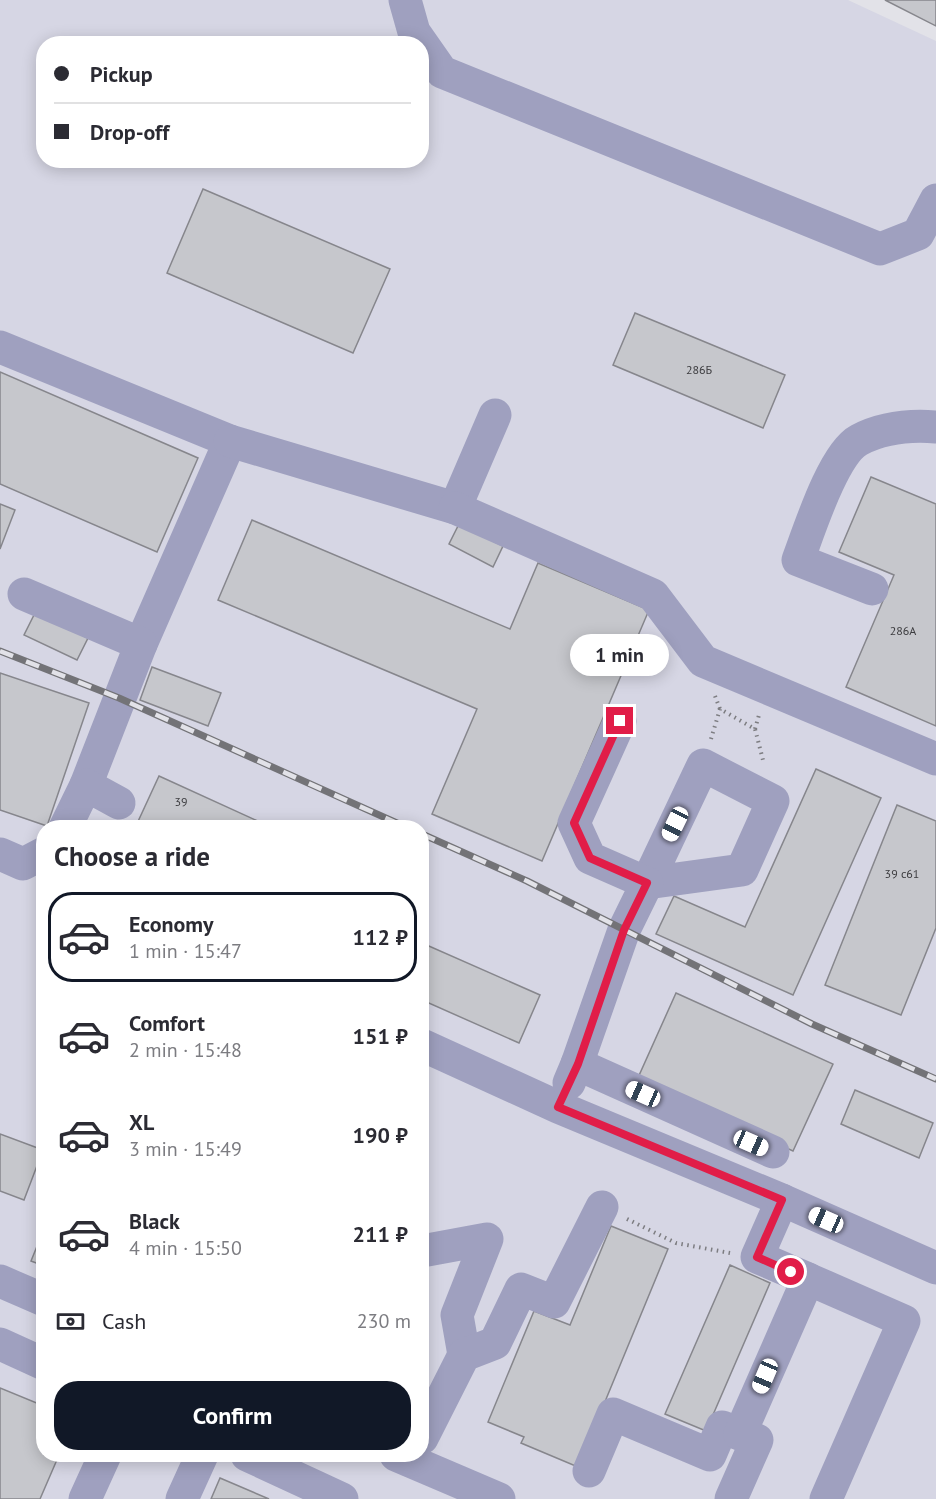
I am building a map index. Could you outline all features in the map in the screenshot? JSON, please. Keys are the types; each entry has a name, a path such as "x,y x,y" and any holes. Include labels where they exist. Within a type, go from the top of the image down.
{"lane":[{"path":"405,0 417,36"},
{"path":"429,53 442,72 880,249 918,234 936,200"},
{"path":"0,347 230,441 455,508 653,595 703,661 936,759"},
{"path":"455,508 495,415"},
{"path":"872,589 798,560 833,470 857,441 911,425 936,427"},
{"path":"68,820 86,784 141,644 230,441"},
{"path":"24,594 141,644"},
{"path":"558,1107 578,1064 624,930 647,883 704,765 773,801 742,870 647,883 590,858 574,823 620,721"},
{"path":"86,784 119,803"},
{"path":"0,854 23,864 36,857"},
{"path":"429,1048 558,1107 782,1200 936,1268"},
{"path":"578,1064 773,1152"},
{"path":"782,1200 757,1257 904,1321 826,1499"},
{"path":"464,1355 495,1343 521,1289 554,1302 602,1207"},
{"path":"429,1250 487,1239 457,1315 464,1355 429,1418"},
{"path":"740,1434 808,1279"},
{"path":"0,1281 36,1297"},
{"path":"0,1344 36,1360"},
{"path":"589,1471 613,1414 710,1455 722,1426 757,1440 731,1499"},
{"path":"85,1499 102,1462"},
{"path":"182,1499 199,1462"},
{"path":"262,1462 342,1499"},
{"path":"429,1462 499,1499"}],"path":[{"path":"704,765 720,710 755,729 773,801"},
{"path":"602,1207 676,1244 757,1257"}],"shaded area":[{"path":"0,0 848,0 936,41 936,1499 0,1499"}],"building":[{"path":"885,0 936,0 936,26"},
{"path":"203,189 390,269 353,353 167,273"},
{"path":"635,313 785,375 763,428 613,365"},
{"path":"0,372 198,458 157,552 0,484"},
{"path":"871,477 936,504 936,726 846,687 894,575 839,552"},
{"path":"0,504 15,510 0,549"},
{"path":"252,520 510,629 538,563 649,610 542,861 432,814 477,709 218,600"},
{"path":"459,524 503,546 493,567 449,544"},
{"path":"35,613 88,638 77,660 24,635"},
{"path":"152,667 221,693 208,726 140,700"},
{"path":"0,673 89,703 49,820 36,820 36,822 0,810"},
{"path":"816,769 881,798 793,995 656,934 674,896 745,927"},
{"path":"159,776 255,820 139,820"},
{"path":"897,805 936,821 936,928 901,1015 825,985"},
{"path":"429,946 540,995 519,1043 429,1003"},
{"path":"676,993 833,1064 793,1151 637,1080"},
{"path":"855,1090 933,1123 919,1158 841,1124"},
{"path":"0,1134 36,1147 36,1168 24,1200 0,1191"},
{"path":"611,1226 668,1249 578,1467 521,1443 524,1437 488,1422 534,1311 570,1325"},
{"path":"36,1249 36,1263 31,1261"},
{"path":"730,1265 770,1283 706,1431 665,1414"},
{"path":"0,1388 36,1403 36,1462 56,1462 40,1499 0,1499"},
{"path":"220,1478 269,1499 211,1499"}],"railway":[{"path":"0,651 119,698 390,820"},
{"path":"429,837 527,881 812,1024 936,1079"}],"route":[{"path":"620,721 574,823 590,858 647,883 624,930 578,1064 558,1107 782,1200 757,1257 791,1272"}]}
